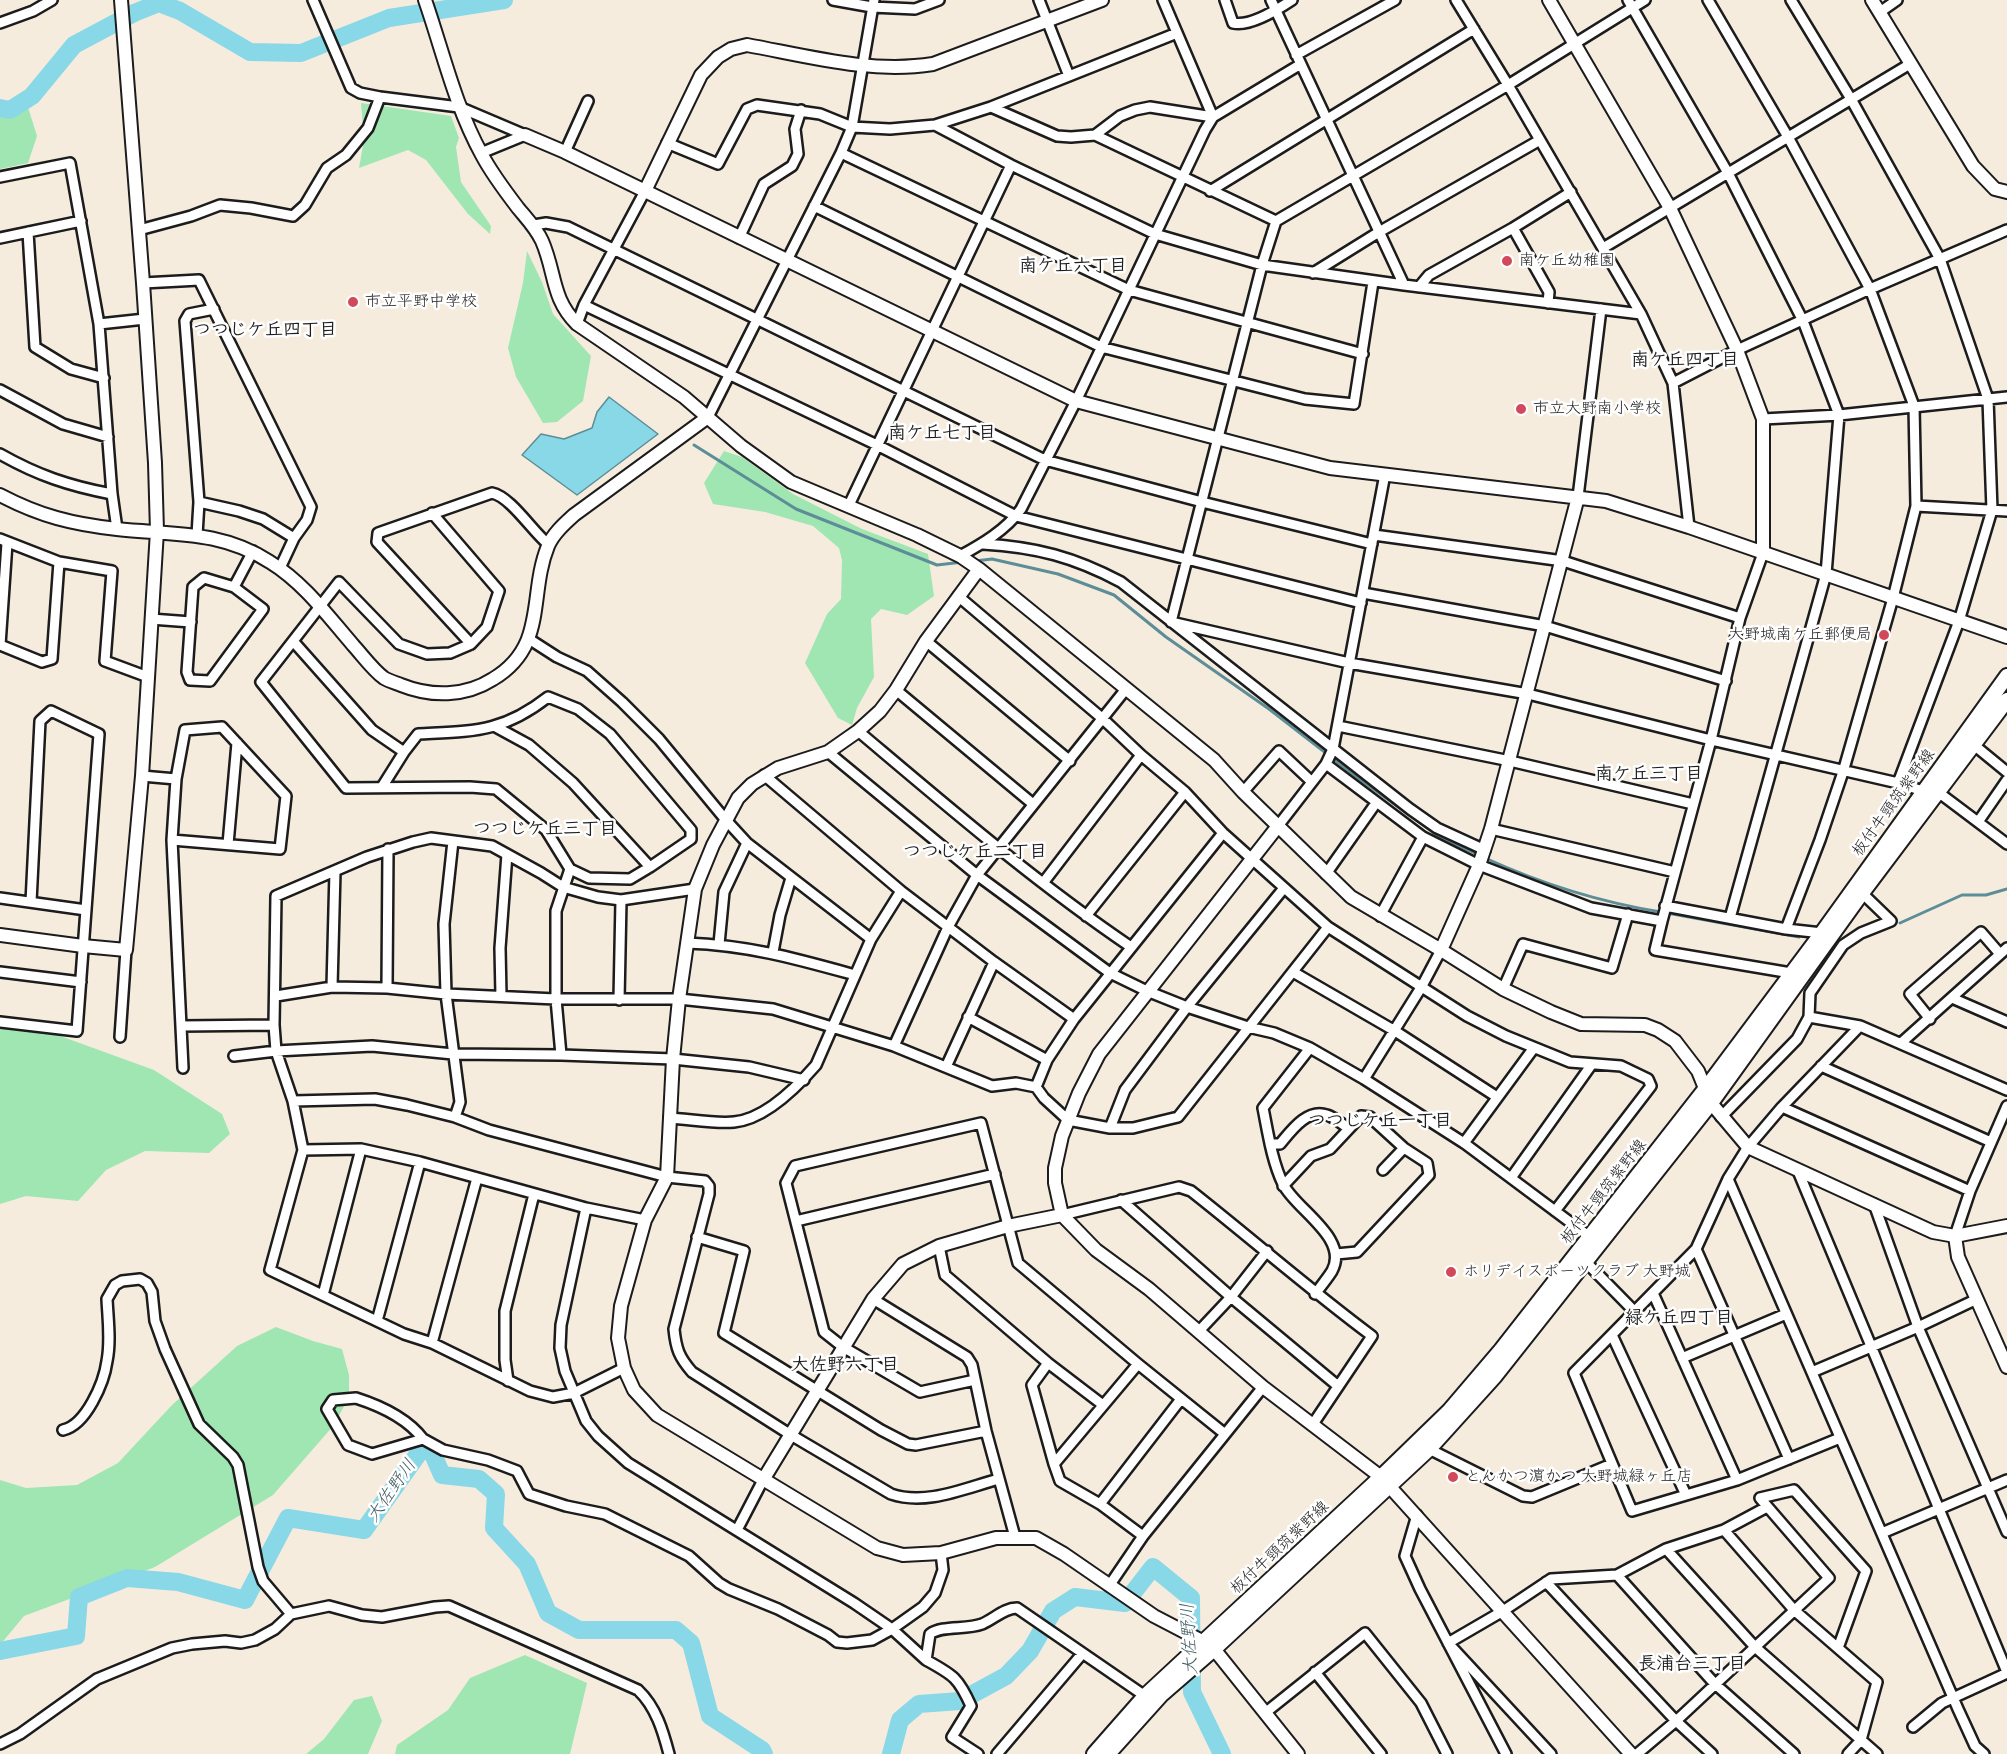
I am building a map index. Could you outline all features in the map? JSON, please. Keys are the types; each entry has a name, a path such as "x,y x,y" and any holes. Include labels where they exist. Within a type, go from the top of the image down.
{"main road":[{"name":"板付牛頸筑紫野線","path":"1385,1481 1429,1449 1495,1376 1581,1258 1590,1237 1706,1088 1822,933 2007,676"},
{"name":"板付牛頸筑紫野線","path":"1108,1754 1208,1646 1385,1481 1449,1411 1581,1258 1711,1103 1862,893 2007,700"},
{"name":"板付牛頸筑紫野線","path":"1094,1754 1145,1696 1208,1646"}],"street":[{"path":"0,23 33,11 52,0"},
{"path":"313,0 351,88 360,93 459,106 565,152 1076,401 1330,468 1578,496 1630,508 2007,637"},
{"path":"425,0 459,106 481,153 496,180 534,225 553,273 558,299 565,312 577,324 684,397 741,446 791,482 849,505 960,556 980,569 1214,760 1326,874 1352,897 1380,916 1441,950 1503,989 1551,1012 1581,1024 1645,1025 1659,1030 1675,1041 1698,1071 1711,1103 1748,1147 1933,1232 1955,1236 2007,1226"},
{"path":"832,0 915,9 939,0"},
{"path":"1039,0 1069,76"},
{"path":"577,324 701,75 718,57 731,49 747,45 862,65 909,68 933,64 1102,0"},
{"path":"1163,0 1213,117"},
{"path":"1226,0 1233,23 1241,25 1276,11 1292,0"},
{"path":"1271,0 1404,285"},
{"path":"960,556 983,544 1016,516 1076,401 1213,117 1298,60 1395,0"},
{"path":"1456,0 1641,314 1673,382 1689,527"},
{"path":"1549,0 1670,208 1737,350 1763,419 1763,553 1740,618 1726,681 1655,950 1791,973"},
{"path":"1171,622 1262,265 1276,220 1508,85 1630,4 1645,0"},
{"path":"1708,0 1788,137 1870,289 1914,406 1916,506 1893,597 1843,772 1786,929"},
{"path":"1791,0 1851,99 1940,259 1988,399 1992,510 1959,621 1898,783"},
{"path":"1872,0 1973,166 1995,189 2007,192"},
{"path":"1880,12 1897,0"},
{"path":"120,1037 142,776 157,531 155,462 143,283 121,2"},
{"path":"0,495 55,519 117,529 197,535 228,541 253,551 280,568 302,586 365,659 385,678 413,690 440,695 463,691 492,680 514,662 529,639 535,616 540,572 549,545 561,528 574,515 708,417 852,127 873,4"},
{"path":"1630,4 1728,173 1803,321 1839,415 1826,574 1730,918"},
{"path":"1210,191 1474,29"},
{"path":"667,143 718,164 747,110 757,105 820,114 852,127 890,129 935,125 991,107 1177,33"},
{"path":"1603,248 1910,64"},
{"path":"139,230 191,216 220,205 251,207 293,216 305,205 327,168 346,154 368,128 380,97"},
{"path":"565,152 588,101"},
{"path":"991,107 1057,136 1095,135 1210,191 1276,220"},
{"path":"1095,135 1120,116 1150,107 1213,117"},
{"path":"739,238 764,184 792,166 798,154 795,129 801,110"},
{"path":"935,125 1011,165 1155,234 1262,265 1373,282 1641,314"},
{"path":"481,153 525,135"},
{"path":"1313,273 1379,232 1540,140"},
{"path":"841,153 1129,290 1363,354"},
{"path":"0,177 70,163 99,324 112,494 117,529"},
{"path":"849,505 1011,165"},
{"path":"1419,287 1429,275 1513,228 1571,192"},
{"path":"814,206 1101,346 1305,399 1354,404 1373,282"},
{"path":"0,238 81,220"},
{"path":"534,225 546,223 568,227 1045,460 1202,502 1373,539 1563,561 1740,618"},
{"path":"1513,228 1549,292 1548,303"},
{"path":"1673,382 1870,289 2007,230"},
{"path":"28,232 35,347 70,369 104,378"},
{"path":"143,283 199,280 311,507 307,520 294,538 280,568"},
{"path":"585,305 877,445 1016,516 1361,603"},
{"path":"197,535 199,502 185,321 189,314 214,309"},
{"path":"1364,1079 1422,986 1441,950 1485,850 1563,561 1578,496 1601,309"},
{"path":"99,324 145,319"},
{"path":"0,390 63,424 108,437"},
{"path":"1763,419 1839,415 2007,397"},
{"path":"0,454 29,470 87,489 112,494"},
{"path":"1386,474 1338,726 1333,749 1326,764 1099,1054 1068,1119 1055,1168 1055,1183 1062,1215 1096,1250 1149,1289 1263,1387 1385,1481 1631,1754"},
{"path":"471,644 377,542 378,533 484,495 499,495 506,499 536,534 549,545"},
{"path":"199,502 263,519 294,538"},
{"path":"1916,506 2007,511"},
{"path":"382,787 418,734 472,731 496,726 527,714 548,698 578,709 610,734 691,830 691,839 630,879 589,878 570,869 546,830 496,789 470,787 346,788 261,682 339,582 399,644 427,654 450,653 471,644 487,627 499,591 432,513"},
{"path":"59,562 52,659 42,662 0,645 3,541 59,562 112,571 105,661 148,677"},
{"path":"983,544 1020,546 1066,557 1121,582 1437,828 1485,850"},
{"path":"234,587 253,551"},
{"path":"980,569 926,640 896,690 880,711 858,731 828,752 778,768 764,775 738,798 725,819 695,889 673,1059 667,1177 645,1220 621,1306 618,1338 624,1368 634,1390 657,1415 878,1548 903,1555 941,1553 996,1538 1015,1537 1036,1538 1064,1554 1154,1616 1208,1646 1298,1754"},
{"path":"204,578 234,587 263,609 210,681 190,680 187,672 190,622 193,587 204,578"},
{"path":"1363,593 1545,626 1726,681"},
{"path":"958,596 1185,792 1223,833 1328,927 1467,1016 1533,1049 1570,1062 1621,1066 1648,1079 1651,1086 1556,1211"},
{"path":"151,619 190,622"},
{"path":"1171,622 1349,663 1528,694 1776,756 1898,783 1923,791"},
{"path":"529,639 557,657 587,671 659,739 747,843 871,939"},
{"path":"926,640 1070,761"},
{"path":"293,641 372,730 404,752"},
{"path":"894,1046 948,927 977,875 1126,689"},
{"path":"896,690 1034,804"},
{"path":"0,1022 77,1030 99,734 51,711 40,722 31,902"},
{"path":"496,726 529,745 573,783 650,867"},
{"path":"1338,726 1510,761 1694,804"},
{"path":"172,840 280,849 286,796 222,727 185,730 176,779 172,840 183,1068"},
{"path":"858,731 999,849 1086,916 1131,947"},
{"path":"228,844 237,743"},
{"path":"1974,745 2007,772"},
{"path":"828,752 977,875 1110,973 1187,1007 1274,1033 1310,1048 1364,1079 1464,1143 1590,1237"},
{"path":"1243,792 1279,752 1312,782"},
{"path":"1043,883 1142,755"},
{"path":"1326,764 1423,837 1479,865 1591,908 1662,921"},
{"path":"764,775 901,891 1074,1019"},
{"path":"142,776 176,779"},
{"path":"1978,822 2007,780"},
{"path":"1086,916 1185,792"},
{"path":"1938,792 2007,844"},
{"path":"1326,874 1376,803"},
{"path":"1491,829 1675,872"},
{"path":"1036,1086 1047,1060 1074,1019 1223,833"},
{"path":"1380,916 1423,837"},
{"path":"624,1368 574,1393 553,1397 530,1391 270,1270 303,1150 293,1101 276,1051 274,1025 276,896 388,849 431,838 492,846 563,887 598,897 621,900 695,889"},
{"path":"453,841 444,924 446,994 460,1102 455,1118"},
{"path":"719,944 724,892 747,843"},
{"path":"387,988 388,849"},
{"path":"501,996 500,948 507,854"},
{"path":"561,1055 556,999 556,911 570,869"},
{"path":"332,987 335,871"},
{"path":"773,952 780,915 791,878"},
{"path":"1110,1128 1125,1090 1187,1007 1284,888"},
{"path":"669,1118 733,1122 759,1116 804,1080 816,1065 871,939 901,891"},
{"path":"1721,1117 1797,1039 1809,1017 1810,993 1844,945 1861,933 1891,921 1862,893"},
{"path":"0,898 86,910"},
{"path":"620,1000 621,900"},
{"path":"1665,906 1786,929 1822,933"},
{"path":"1503,989 1523,944 1612,968 1628,914"},
{"path":"276,996 332,987 387,988 446,994 556,999 679,999 773,1009 894,1046 992,1086 1016,1083 1036,1086 1044,1098 1068,1119 1110,1128 1133,1128 1178,1117 1328,927"},
{"path":"1901,1043 1930,1019 2004,951 1981,932 1910,994 1930,1019"},
{"path":"0,935 126,950"},
{"path":"687,943 719,944 773,952 855,975"},
{"path":"946,1067 994,962"},
{"path":"0,972 81,982"},
{"path":"1293,972 1395,1031 1497,1097"},
{"path":"1952,998 2007,1022"},
{"path":"968,1017 1047,1060"},
{"path":"1809,1017 1860,1026 2007,1090"},
{"path":"182,1026 274,1025"},
{"path":"1840,1438 1737,1480 1632,1511 1574,1373 1696,1249 1728,1179 1748,1147 1782,1107 1860,1026"},
{"path":"234,1056 276,1051 372,1046 453,1054 673,1059 749,1067 804,1080"},
{"path":"1310,1048 1263,1108 1270,1144 1283,1186 1322,1226 1336,1254 1333,1269 1316,1294"},
{"path":"1464,1143 1533,1049"},
{"path":"1512,1178 1592,1064"},
{"path":"1821,1066 1992,1142"},
{"path":"293,1101 375,1099 407,1105 489,1130 667,1177 705,1181 709,1186 674,1329 681,1360 692,1372 791,1435 891,1494 905,1499 919,1500 999,1479"},
{"path":"2007,1106 1970,1191 1955,1236 1958,1257 2007,1366"},
{"path":"1782,1107 1970,1191"},
{"path":"1270,1144 1280,1144 1297,1124 1311,1115 1327,1114 1348,1128"},
{"path":"1283,1186 1311,1156 1330,1149 1361,1116 1371,1117 1404,1148 1427,1163 1429,1175 1358,1252 1336,1254"},
{"path":"975,1380 920,1392 843,1347 824,1332 786,1183 795,1166 981,1123 1018,1263 1225,1434"},
{"path":"1383,1170 1404,1148"},
{"path":"303,1150 362,1149 420,1162 586,1208 645,1220"},
{"path":"323,1295 362,1149"},
{"path":"377,1321 420,1162"},
{"path":"1798,1171 2007,1672 1942,1702 1913,1727"},
{"path":"796,1221 995,1174"},
{"path":"432,1344 477,1178"},
{"path":"1728,1179 1953,1697 1975,1746 1984,1754"},
{"path":"737,1530 763,1480 843,1347 873,1299 903,1264 939,1246 1008,1226 1179,1186 1191,1191 1267,1251 1316,1294 1372,1336 1313,1424"},
{"path":"508,1381 505,1360 505,1311 534,1194"},
{"path":"1121,1200 1231,1297 1338,1386"},
{"path":"1874,1204 1918,1326 2007,1532"},
{"path":"586,1208 561,1325 560,1348 565,1371 586,1420 598,1436 628,1463 854,1603 892,1629 926,1660 951,1674 962,1684 971,1706 952,1737 978,1754"},
{"path":"697,1237 744,1251 724,1333 881,1430 908,1444 916,1445 986,1431"},
{"path":"939,1246 945,1275 1048,1363 1103,1405"},
{"path":"1696,1249 1789,1459"},
{"path":"1199,1331 1231,1297 1267,1251"},
{"path":"1581,1258 1635,1312"},
{"path":"63,1430 75,1426 81,1419 92,1402 105,1372 109,1351 108,1299 110,1293 115,1285 122,1281 140,1279 147,1283 152,1292 155,1321 165,1349 199,1424 238,1464 258,1567 263,1581 291,1614"},
{"path":"1653,1293 1737,1480"},
{"path":"873,1299 967,1357 972,1365 986,1431 1015,1537"},
{"path":"1812,1372 1977,1299"},
{"path":"1682,1358 1786,1314"},
{"path":"1612,1335 1686,1495"},
{"path":"1048,1363 1032,1384 1060,1480 1100,1504 1143,1536"},
{"path":"1054,1464 1138,1364"},
{"path":"1111,1588 1143,1536 1263,1387"},
{"path":"423,1439 372,1454 348,1445 327,1409 333,1400 356,1398 396,1415 415,1429 423,1439 443,1450 488,1460 517,1471 530,1494 566,1506 605,1515 689,1556 729,1589 778,1609 837,1641 847,1643 872,1640 923,1607 934,1593 943,1570 941,1553"},
{"path":"1100,1504 1181,1399"},
{"path":"1429,1449 1523,1496 1532,1497 1612,1464"},
{"path":"1882,1533 2007,1480"},
{"path":"1637,1754 1676,1721 1714,1683 1829,1578 1760,1498 1794,1490 1866,1571 1838,1648"},
{"path":"1448,1643 1503,1611 1551,1579 1617,1575 1666,1549 1724,1530 1767,1507"},
{"path":"1417,1515 1405,1556 1506,1754"},
{"path":"1724,1530 1794,1610 1877,1682 1861,1740 1848,1754"},
{"path":"1666,1549 1755,1647 1877,1754"},
{"path":"1617,1575 1714,1683 1794,1754"},
{"path":"1546,1582 1676,1721 1712,1754"},
{"path":"0,1744 20,1734 97,1679 172,1648 192,1644 225,1641 241,1643 255,1640 275,1629 291,1614 329,1606 362,1615 382,1617 435,1606 449,1606 638,1690 645,1697 662,1729 669,1754"},
{"path":"926,1660 930,1634 936,1629 962,1629 982,1624 1011,1608 1017,1608 1145,1696"},
{"path":"1265,1713 1365,1633 1421,1703 1447,1754"},
{"path":"1448,1643 1551,1754"},
{"path":"997,1754 1082,1654"},
{"path":"1315,1672 1381,1754"}],"green space":[{"path":"361,103 451,116 459,138 456,147 461,182 491,226 490,234 468,214 426,160 408,150 359,168 364,140"},
{"path":"27,104 37,136 28,163 0,169 0,108"},
{"path":"527,251 542,282 553,314 591,356 583,401 557,422 543,423 516,377 508,348 523,283"},
{"path":"724,451 742,457 793,494 862,529 928,554 934,596 907,615 881,609 871,619 874,677 857,708 852,725 838,718 805,663 827,614 841,599 842,560 839,548 813,526 765,512 713,504 704,483"},
{"path":"0,1029 41,1029 154,1070 222,1114 230,1134 209,1153 145,1151 106,1170 78,1201 26,1196 0,1204"},
{"path":"276,1327 342,1349 349,1375 349,1397 334,1425 273,1495 155,1567 24,1616 0,1645 0,1480 26,1488 77,1485 118,1463 172,1405 237,1346"},
{"path":"525,1655 587,1683 570,1754 395,1754 397,1745 448,1710 470,1678"},
{"path":"372,1696 382,1721 368,1754 306,1754 324,1739 354,1700"}],"water":[{"path":"609,397 658,434 577,495 522,455 541,434 564,439 592,428 597,412"}],"waterway":[{"path":"0,108 10,110 32,96 74,45 134,13 159,3 180,11 250,52 301,53 389,18 504,0"},
{"path":"694,445 796,509 937,565 963,562"},
{"path":"975,561 992,559 1058,574 1114,595 1166,637 1269,709 1441,838 1479,855"},
{"path":"1485,858 1571,891 1661,912"},
{"path":"1900,923 1962,895 1986,895 2007,889"},
{"path":"1667,913 1799,937"},
{"name":"大佐野川","path":"0,1651 76,1636 79,1597 127,1578 178,1582 245,1600 288,1518 364,1530 421,1450 432,1452 442,1475 479,1479 496,1494 494,1528 527,1564 548,1613 579,1630 676,1630 691,1643 710,1716 762,1750 764,1754"},
{"name":"大佐野川","path":"891,1754 900,1720 919,1704 960,1701 1006,1676 1030,1651 1053,1611 1075,1597 1125,1603 1153,1567 1191,1598 1192,1692 1222,1754"}],"place":[{"name":"南ケ丘幼稚園","path":"1507,261"},
{"name":"市立平野中学校","path":"353,302"},
{"name":"市立大野南小学校","path":"1521,409"},
{"name":"大野城南ケ丘郵便局","path":"1884,635"},
{"name":"ホリデイスポーツクラブ 大野城","path":"1451,1272"},
{"name":"とんかつ濵かつ 大野城緑ヶ丘店","path":"1453,1477"}],"district":[{"name":"南ケ丘六丁目","path":"1073,266"},
{"name":"つつじケ丘四丁目","path":"265,330"},
{"name":"南ケ丘四丁目","path":"1685,360"},
{"name":"南ケ丘七丁目","path":"942,433"},
{"name":"南ケ丘三丁目","path":"1649,774"},
{"name":"つつじケ丘三丁目","path":"545,829"},
{"name":"つつじケ丘二丁目","path":"975,852"},
{"name":"つつじケ丘一丁目","path":"1380,1121"},
{"name":"緑ケ丘四丁目","path":"1679,1318"},
{"name":"大佐野六丁目","path":"845,1365"},
{"name":"長浦台三丁目","path":"1692,1664"}]}
